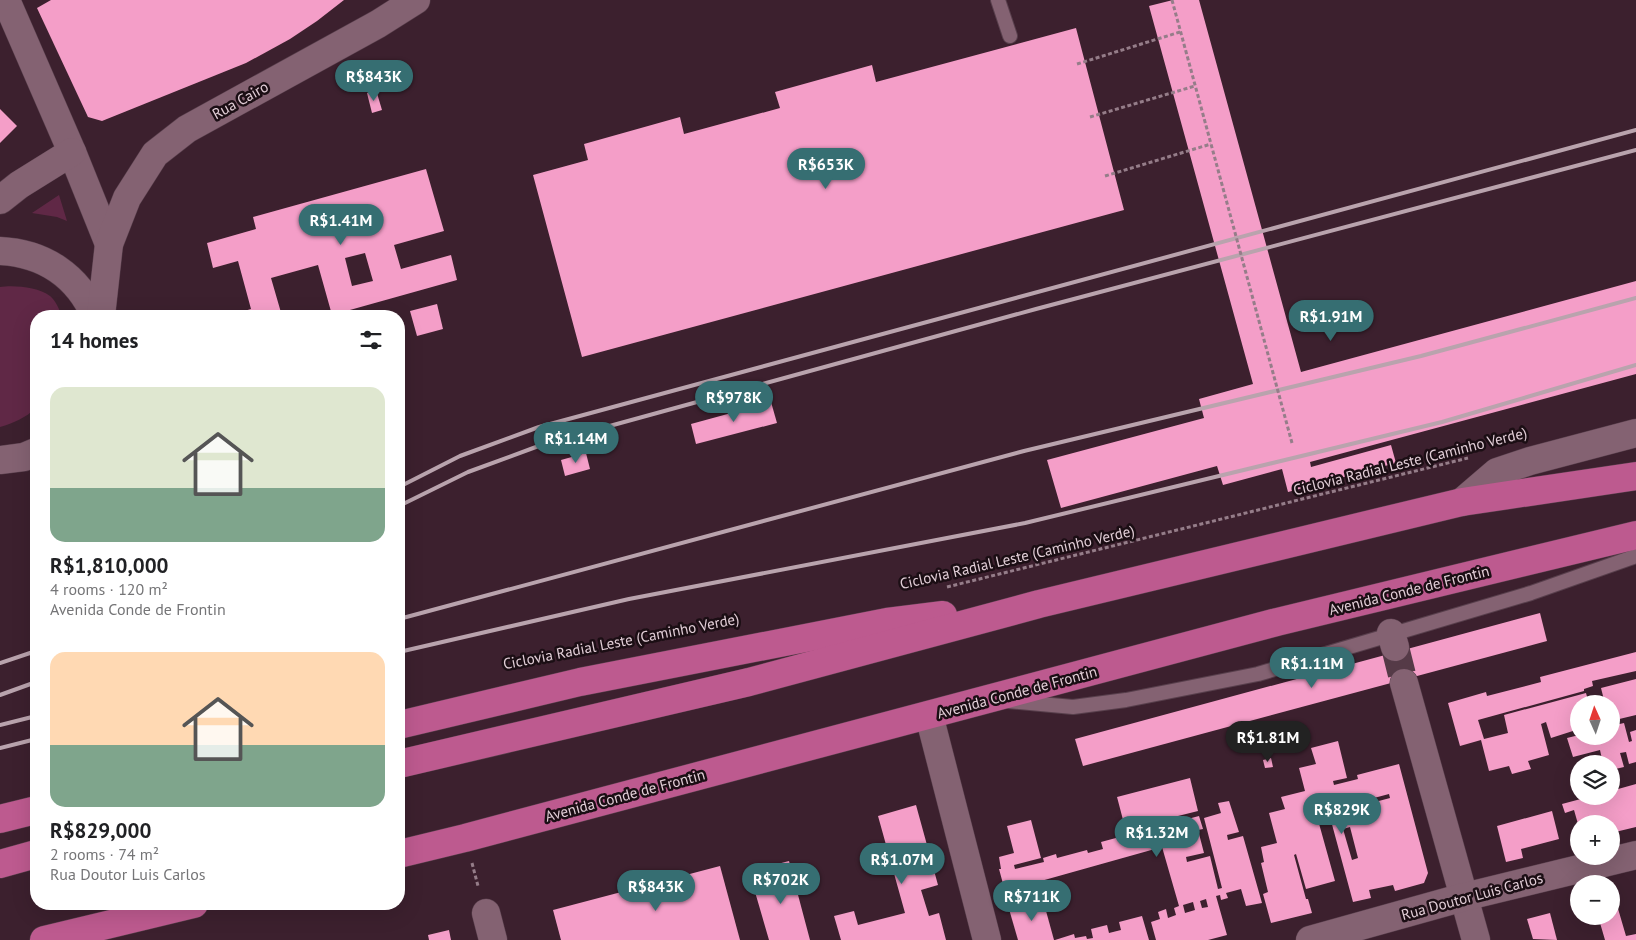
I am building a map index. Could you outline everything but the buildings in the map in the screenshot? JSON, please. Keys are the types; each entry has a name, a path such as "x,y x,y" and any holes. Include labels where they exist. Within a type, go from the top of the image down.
{"highway":[{"path":"405,763 749,682 1039,604 1462,502 1636,476"},
{"name":"Avenida Conde de Frontin","path":"405,853 1277,622 1636,535"},
{"path":"405,724 580,682 887,622 1039,604"},
{"path":"0,819 30,812"},
{"path":"0,864 30,856"},
{"path":"44,940 169,910"}],"street":[{"path":"6,0 72,152 109,244 102,310"},
{"name":"Rua Cairo","path":"109,244 127,198 155,154 187,129 378,24 416,0"},
{"path":"0,200 19,185 72,152"},
{"path":"0,251 17,252 45,261 69,277 88,300 92,310"},
{"path":"1462,502 1497,472 1530,461 1636,433"},
{"path":"0,460 30,454"},
{"path":"1404,683 1476,940"},
{"path":"929,714 987,940"},
{"name":"Rua Doutor Luis Carlos","path":"1310,940 1464,897 1636,855"},
{"path":"486,913 493,940"}],"lane":[{"path":"998,0 1010,36"},
{"path":"990,699 1073,707 1126,700 1258,674 1393,640 1636,556"}],"path":[{"path":"1172,0 1292,443"},
{"path":"1077,64 1180,32"},
{"path":"1090,117 1195,86"},
{"path":"1105,176 1211,144"},
{"name":"Ciclovia Radial Leste (Caminho Verde)","path":"942,588 1472,457"},
{"path":"465,838 486,913"}],"shaded area":[{"path":"59,195 67,221 57,217 32,213"},
{"path":"0,287 26,287 50,296 59,310 30,310 30,413 19,420 0,427"}],"tunnel":[{"path":"1395,647 1404,683"}],"railway":[{"path":"405,484 460,456 539,427 1636,130"},
{"path":"405,503 468,472 544,444 1036,309 1636,150"},
{"path":"405,617 1024,451 1421,356 1636,298"},
{"path":"405,651 629,599 1025,523 1442,422 1636,365"},
{"path":"0,663 30,653"},
{"path":"0,695 30,684"},
{"path":"0,725 30,718"},
{"path":"0,748 30,740"}]}
